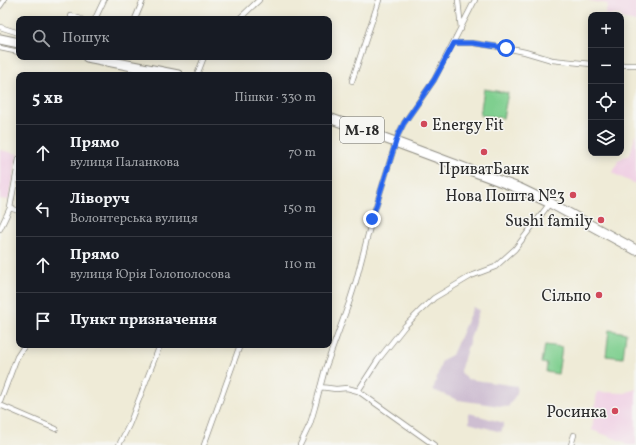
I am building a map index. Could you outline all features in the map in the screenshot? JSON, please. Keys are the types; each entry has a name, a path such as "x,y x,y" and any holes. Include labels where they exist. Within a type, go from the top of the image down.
{"highway":[{"path":"0,39 16,42"},
{"path":"117,60 163,72"},
{"name":"М-18","path":"332,119 521,189 550,203 636,250"}],"street":[{"path":"0,6 4,0"},
{"path":"96,16 104,0"},
{"path":"136,16 143,0"},
{"path":"243,16 259,0"},
{"path":"352,81 380,0"},
{"path":"458,0 461,29"},
{"path":"300,445 310,424 325,369 356,280 395,142 404,123 434,80 475,0"},
{"path":"0,27 16,32"},
{"path":"454,43 472,43 506,48 552,60 588,64"},
{"path":"0,48 16,51"},
{"path":"198,72 203,60"},
{"path":"624,65 636,65"},
{"path":"0,228 2,221 10,208 16,175"},
{"path":"358,391 378,360 405,326 420,311 434,298 471,276 495,267 515,249 550,203"},
{"path":"10,208 16,210"},
{"path":"0,402 18,357 23,348"},
{"path":"119,445 129,425 159,348"},
{"path":"204,445 239,348"},
{"path":"320,387 336,389 347,388 358,391 428,443 434,445"},
{"path":"0,405 56,429"},
{"path":"571,445 574,435"}],"shaded area":[{"path":"586,0 636,0 636,22 624,20 624,12 606,12 608,4"},
{"path":"636,133 636,184 613,173 618,161 623,157 630,155"},
{"path":"0,150 16,154 16,164 9,200 0,199"},
{"path":"473,307 479,310 460,371 467,379 517,386 517,393 508,407 458,400 433,390 442,360 452,355"},
{"name":"Росинка","path":"636,389 636,445 626,445 624,442 592,430 597,392 625,393"},
{"path":"469,413 504,423 501,432 469,423"}],"green space":[{"path":"484,89 508,93 503,118 480,115"},
{"path":"609,330 626,333 623,358 606,356"},
{"path":"545,345 562,347 558,374 546,372 547,364 542,363"}],"place":[{"name":"Energy Fit","path":"424,124"},
{"name":"ПриватБанк","path":"484,152"},
{"name":"Нова Пошта №3","path":"573,195"},
{"name":"Sushi family","path":"601,220"},
{"name":"Сільпо","path":"599,295"},
{"name":"Росинка","path":"615,411"}],"route":[{"path":"372,219 398,135 404,123 434,80 454,43 472,43 506,48"}]}
